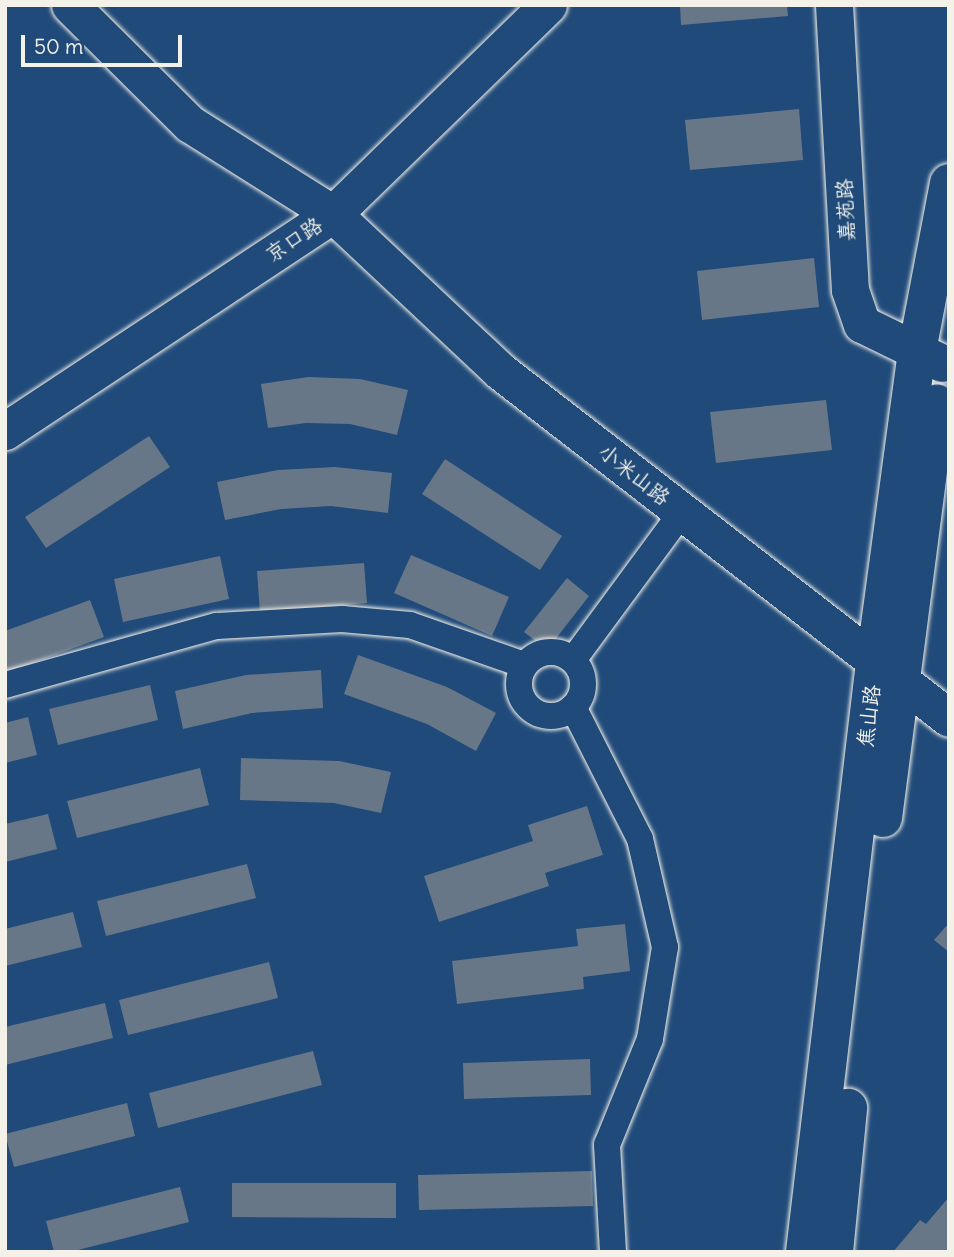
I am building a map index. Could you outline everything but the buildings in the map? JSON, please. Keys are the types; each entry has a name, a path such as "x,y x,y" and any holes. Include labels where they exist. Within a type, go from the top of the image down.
{"main road":[{"name":"焦山路","path":"805,1252 936,347 949,183"},
{"name":"焦山路","path":"834,1252 888,672"}],"street":[{"name":"小米山路","path":"70,5 190,124 334,214 500,370 949,718"},
{"name":"京口路","path":"5,431 334,214 548,5"},
{"name":"嘉苑路","path":"835,5 850,290 862,324 936,347"},
{"path":"573,660 682,512"},
{"path":"5,685 217,626 342,619 410,625 524,665"},
{"path":"553,651 573,660 583,678 583,689 573,707 554,716 534,712 520,696 519,675 524,665 532,657 553,651"},
{"path":"573,707 640,839 665,947 650,1039 607,1145 613,1252"}]}
